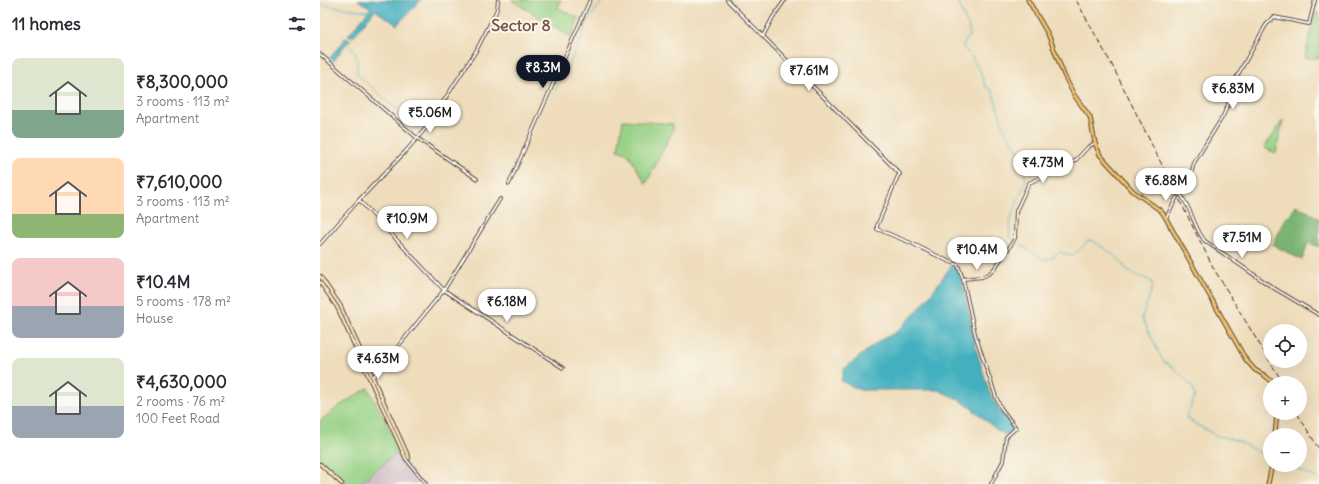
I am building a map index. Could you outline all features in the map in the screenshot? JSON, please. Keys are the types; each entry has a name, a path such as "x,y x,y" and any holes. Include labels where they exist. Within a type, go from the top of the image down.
{"main road":[{"path":"1028,0 1048,34 1064,75 1074,95 1090,117 1095,144 1100,155 1133,191 1161,211 1246,360 1255,370 1265,376"},
{"path":"320,276 340,306 371,379"},
{"path":"320,282 337,307 408,459"},
{"path":"320,464 342,484"},
{"path":"1268,484 1271,472"}],"street":[{"path":"320,244 426,128 476,51 494,16 497,9 498,0"},
{"path":"509,184 590,0"},
{"path":"727,0 900,174 876,226 877,229 911,243 950,262 958,264 963,279 975,334 996,397 1001,408 1016,428 1006,439 1006,448 1003,461 991,484"},
{"path":"763,36 773,17 785,0"},
{"path":"1166,218 1179,192 1188,184 1194,163 1223,116 1228,105 1232,85 1266,25 1274,17 1309,24 1315,0"},
{"path":"320,55 418,138 477,179"},
{"path":"963,279 982,277 990,273 1014,240 1016,211 1028,183 1075,160 1088,147 1095,144"},
{"path":"1179,192 1187,203 1198,230 1205,241 1319,315"},
{"path":"371,379 444,290 500,199"},
{"path":"359,200 444,290 564,368"},
{"path":"408,459 426,484"}],"shaded area":[{"path":"400,450 406,463 422,484 364,484 362,482"}],"green space":[{"path":"511,0 561,0 558,8 579,18 571,37"},
{"path":"1319,12 1319,58 1305,58 1314,15"},
{"path":"623,120 673,124 673,130 646,184 628,154 618,150"},
{"path":"1283,120 1276,153 1264,148"},
{"path":"1296,205 1319,218 1319,247 1308,243 1302,260 1273,245 1286,217 1289,217"},
{"path":"368,388 400,450 359,484 349,484 320,459 320,421 339,406"}],"water":[{"path":"358,0 421,0 397,25 375,10 353,37 348,35 371,8"},
{"path":"345,38 351,40 345,45 334,61 330,58"},
{"path":"954,265 957,267 962,280 977,352 990,394 1013,427 1012,431 1006,435 997,430 960,400 938,390 860,390 841,381 844,369 880,340 895,333 917,311 951,266"}],"waterway":[{"path":"550,99 564,75 582,37 587,22 603,0"},
{"path":"958,0 964,18 969,27 969,36 963,47 968,53"},
{"path":"320,5 368,11"},
{"path":"347,43 354,50 356,55 358,75 419,129"},
{"path":"971,56 979,69 986,87 992,90 1004,128 1024,160 1026,181 1011,218 1009,237 1045,260 1053,257 1059,252 1073,256 1088,241 1092,240 1118,258 1127,271 1151,281 1153,286 1142,318 1163,361 1174,368 1192,386 1195,396 1186,418 1215,435 1238,441 1263,454"},
{"path":"1304,472 1319,479"}],"railway":[{"path":"1076,0 1112,65 1214,269 1279,376"},
{"path":"1301,420 1319,449"}],"district":[{"name":"Sector 8","path":"521,25"}]}
